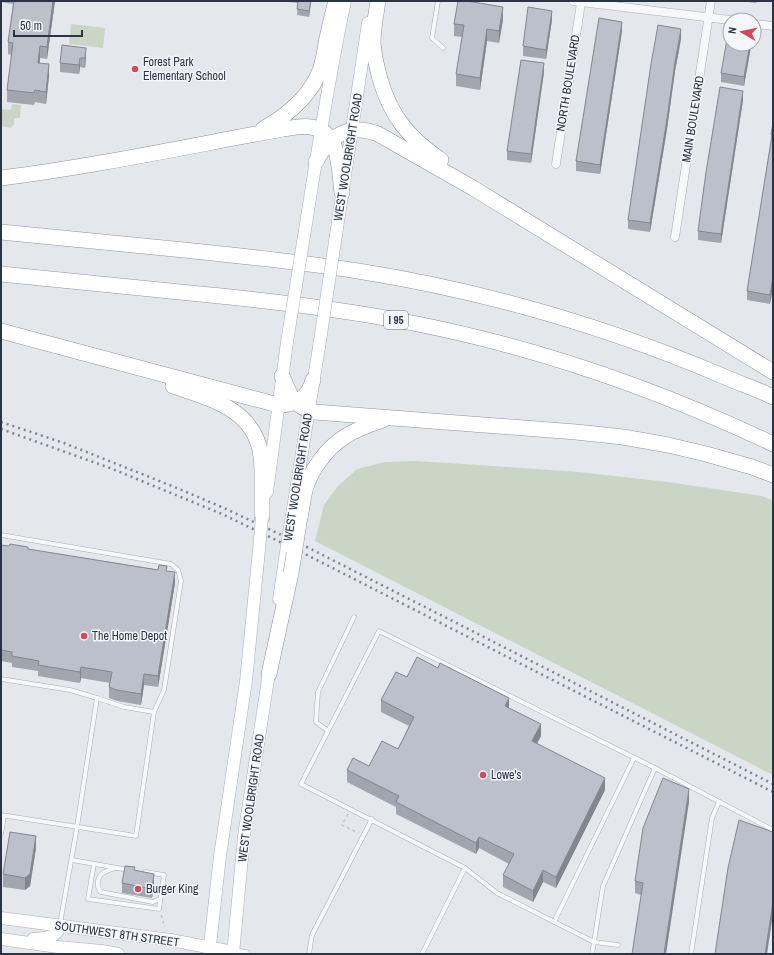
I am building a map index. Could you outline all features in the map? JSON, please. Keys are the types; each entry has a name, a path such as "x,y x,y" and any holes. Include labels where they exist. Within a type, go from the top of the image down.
{"highway":[{"path":"255,134 292,110 305,96 314,82 322,62 336,1"},
{"path":"378,1 373,44 378,72 390,106 400,122 415,140 473,188"},
{"path":"1,178 108,161 255,134 299,127 311,127 326,135 336,149 342,193"},
{"path":"326,135 340,135 352,131 365,130 378,134 473,188 773,372"},
{"path":"316,162 323,149 326,135"},
{"path":"1,232 275,260 357,271 422,283 518,306 612,334 693,364 773,397"},
{"name":"I 95","path":"1,274 298,304 370,315 435,328 561,361 605,376 685,405 773,444"},
{"path":"1,330 278,404 290,404 304,397 311,387 313,380"},
{"path":"107,359 165,383 217,402 231,409 243,419 253,432 260,449 264,499 262,517"},
{"path":"282,376 295,402 303,408 322,413 576,432 623,437 706,454 752,467 773,475"},
{"path":"269,674 296,516 308,482 316,466 327,450 340,439 366,426 389,418"}],"main road":[{"path":"326,135 334,54 345,1"},
{"name":"WEST WOOLBRIGHT ROAD","path":"296,516 313,380 371,1"},
{"path":"264,499 269,478 287,342 316,162"},
{"name":"WEST WOOLBRIGHT ROAD","path":"209,951 220,856 246,681 262,517"},
{"name":"WEST WOOLBRIGHT ROAD","path":"233,953 244,836 269,674"},
{"name":"SOUTHWEST 8TH STREET","path":"1,918 171,940 209,951 233,953"},
{"path":"18,942 50,937 58,931 60,926"},
{"name":"SOUTHWEST 8TH STREET","path":"1,939 58,950 118,954"}],"street":[{"name":"MAIN BOULEVARD","path":"675,237 711,1"},
{"path":"577,2 623,4 722,19"},
{"name":"NORTH BOULEVARD","path":"556,164 577,2"},
{"path":"762,25 773,26"},
{"path":"233,953 246,954"}],"lane":[{"path":"438,1 432,38 443,48"},
{"path":"1,535 171,564 178,570 181,581 164,690 154,712 136,836 2,815 1,834"},
{"path":"328,731 316,722 318,692 354,617"},
{"path":"618,945 594,942 554,922 497,893 465,868 372,819 301,784 379,632 655,768 773,830"},
{"path":"1,679 70,690 124,707 154,712"},
{"path":"60,926 78,827 97,698"},
{"path":"554,922 634,758"},
{"path":"592,954 603,886 655,768"},
{"path":"691,954 712,818 719,802"},
{"path":"309,954 312,935 372,819"},
{"path":"72,860 131,870"},
{"path":"94,864 88,899 159,909 164,875 138,871"},
{"path":"116,868 102,873 98,886 98,889 101,892 153,902 160,898"},
{"path":"422,954 465,868"}],"path":[{"path":"350,808 342,825 363,836"},
{"path":"161,913 165,927"}],"green space":[{"path":"71,24 105,28 103,48 69,44"},
{"path":"12,104 21,105 20,118 14,118 14,124 11,128 1,126 1,109 11,110"},
{"path":"415,461 579,472 668,482 762,496 773,501 773,775 315,541 324,505 338,486 357,469 385,462"}],"building":[{"path":"14,1 53,1 47,47 40,46 38,63 49,64 46,92 35,90 34,93 7,90 13,43 8,42"},
{"path":"298,1 311,1 309,11 297,9"},
{"path":"458,1 503,7 499,31 487,29 480,78 456,74 464,25 454,24"},
{"path":"528,7 552,11 546,50 523,46"},
{"path":"599,18 622,22 600,165 576,161"},
{"path":"658,25 681,29 650,223 628,220"},
{"path":"62,45 86,48 85,58 80,58 79,65 60,63"},
{"path":"725,52 749,52 744,77 721,73"},
{"path":"521,60 544,63 531,154 507,151"},
{"path":"720,87 743,91 721,234 698,231"},
{"path":"773,122 773,277 770,295 747,291"},
{"name":"The Home Depot","path":"10,544 28,547 28,549 158,570 159,565 167,566 166,571 175,572 158,676 144,674 141,694 117,690 109,687 112,672 81,667 80,672 38,665 39,661 12,656 12,652 1,650 1,545 9,546"},
{"name":"Lowe's","path":"417,657 438,668 440,663 509,698 505,706 541,724 532,741 605,778 556,877 543,870 533,891 503,875 514,854 479,837 476,843 396,802 399,796 347,770 353,758 369,766 382,741 398,749 414,717 381,700 396,672 407,677"},
{"path":"663,778 689,789 664,954 632,954 643,883 635,881 643,828"},
{"path":"739,820 773,832 773,902 765,954 715,954 728,868"},
{"path":"10,832 36,836 30,874 25,878 3,874"},
{"path":"125,866 135,867 134,870 154,874 152,889 122,883"}],"railway":[{"path":"1,422 64,443 224,508 305,546 773,784"},
{"path":"1,429 110,468 222,514 303,553 773,792"}],"place":[{"name":"Forest Park Elementary School","path":"135,69"},
{"name":"The Home Depot","path":"84,636"},
{"name":"Lowe's","path":"483,775"},
{"name":"Burger King","path":"138,889"}]}
